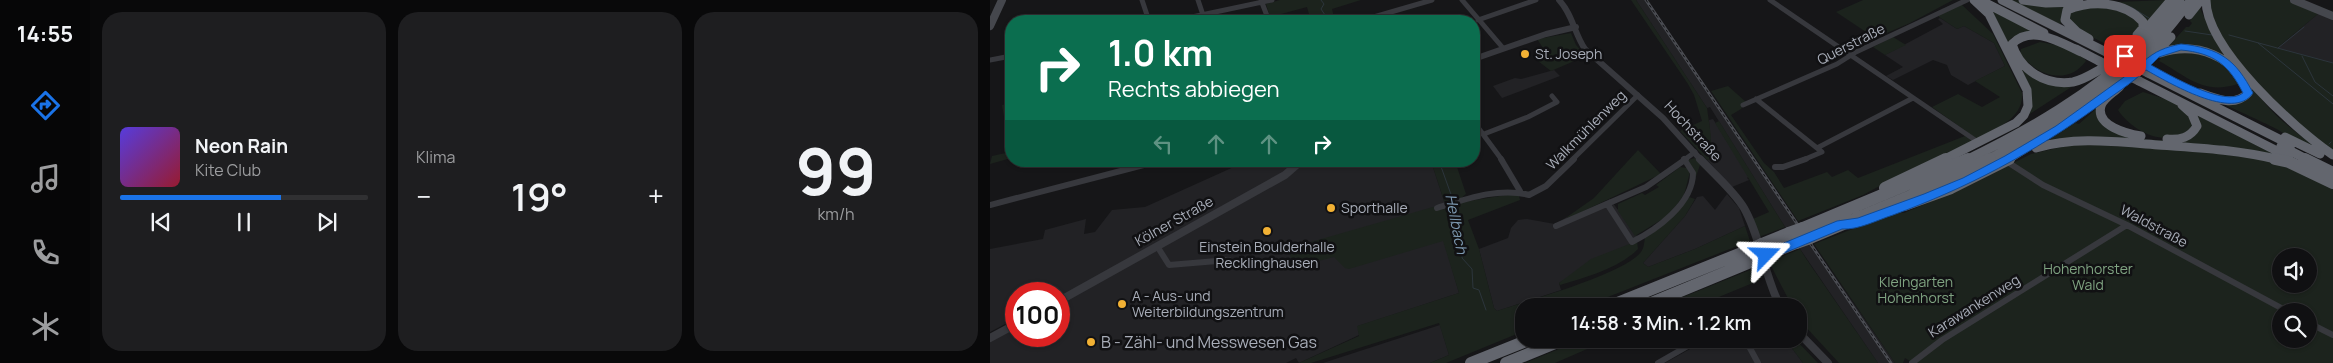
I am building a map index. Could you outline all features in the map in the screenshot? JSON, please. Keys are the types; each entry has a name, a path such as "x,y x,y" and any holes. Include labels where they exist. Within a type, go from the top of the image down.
{"highway":[{"path":"1832,216 1839,208 1995,136 2016,123 2024,115 2028,106 2027,90 1988,14 1974,0"},
{"path":"1979,0 2081,52"},
{"path":"1989,0 2104,58 2145,75 2333,166"},
{"path":"2002,0 2021,4 2126,0"},
{"path":"2156,55 2181,47 2208,52 2234,68 2246,86 2248,93 2239,100 2229,101 2145,75 2104,58 2081,52 2051,38 2036,35 2020,36 2012,44 2024,68 2045,79 2070,82 2104,58 2131,44 2147,29 2171,0"},
{"path":"1806,233 1832,216 1942,171 2030,126 2110,72 2155,30 2180,0"},
{"path":"1632,298 1806,233 1841,225 1963,172 2031,137 2097,94 2143,56 2168,31 2191,0"},
{"path":"2009,161 2120,85 2156,55 2200,0"},
{"path":"2206,0 2206,13 2210,24 2268,101 2296,129 2333,155"},
{"path":"2021,4 2104,58"},
{"path":"2021,4 2089,38"},
{"path":"2104,58 2089,38 2068,24 2065,20 2065,13 2074,7 2107,5 2131,11 2142,20 2143,28 2131,44"},
{"path":"2030,126 2032,120 2056,105 2104,58"},
{"path":"2120,85 2101,107 2101,113 2110,125 2137,136 2173,139 2190,135 2197,126 2192,114 2183,106 2152,87 2145,75"},
{"path":"2145,75 2333,173"},
{"path":"2152,87 2333,181"},
{"path":"2198,92 2333,160"},
{"path":"1841,225 1850,225 1928,197 2053,143 2095,140 2262,154 2289,162 2333,181"},
{"path":"1661,298 1751,255"},
{"path":"1471,363 1515,345"},
{"path":"1506,363 1543,348"}],"main road":[{"path":"990,26 1002,0"},
{"path":"2294,0 2333,15"},
{"path":"2300,0 2333,15"}],"street":[{"path":"1142,0 1147,15"},
{"path":"1198,0 1203,15 1272,0"},
{"path":"1381,15 1432,0"},
{"path":"1462,0 1474,15"},
{"path":"1480,19 1536,0"},
{"name":"Hochstraße","path":"1560,0 1572,15 1581,43 1585,49 1638,95 1695,152 1738,200 1748,215 1765,272 1776,298"},
{"path":"1770,0 1975,140"},
{"name":"Querstraße","path":"1743,105 1837,64 1851,55 1967,0"},
{"path":"1261,1 1267,15"},
{"path":"1480,22 1503,48"},
{"path":"1480,57 1546,34 1576,27"},
{"path":"990,60 1005,57"},
{"name":"Walkmühlenweg","path":"1437,208 1460,201 1520,191 1529,195 1556,178 1626,105 1638,95"},
{"path":"1484,134 1528,117 1557,102 1552,96"},
{"path":"1817,148 1913,98"},
{"path":"1756,99 1822,152 1791,164 1775,167"},
{"path":"1480,129 1507,166 1520,191"},
{"path":"1556,226 1646,187 1695,152"},
{"path":"1608,205 1632,242 1642,238 1666,221 1682,204 1692,180 1692,172 1684,159"},
{"name":"Waldstraße","path":"2009,161 2043,185 2127,225 2272,303"},
{"path":"990,205 1136,167"},
{"name":"Kölner Straße","path":"1070,295 1285,174 1294,167"},
{"name":"Karawankenweg","path":"1912,363 1942,340 2127,225"},
{"path":"1157,246 1169,265 1229,260 1228,263"},
{"path":"2317,327 2333,336"},
{"path":"990,338 1005,330"},
{"path":"1807,341 1828,363"},
{"path":"1658,363 1684,348"},
{"path":"1750,348 1758,363"}],"shaded area":[{"path":"1636,0 1648,0 1895,363 1878,363 1785,227 1710,107 1707,108"},
{"path":"2319,13 2333,18 2333,63 2276,49"},
{"path":"1940,18 1957,29 1964,26 1994,43 2005,66 1968,85 1951,75 1947,65 1933,60 1893,80 1886,76 1903,67 1885,55 1943,24 1938,19"},
{"path":"1554,70 1560,76 1502,98 1493,86 1515,78 1521,79"},
{"path":"1713,119 1749,176 1747,178 1749,180 1732,187 1707,160 1712,158 1709,120"},
{"path":"1234,167 1433,167 1445,204 1434,207 1459,293 1358,326 1359,335 1299,363 1296,358 1286,363 990,363 990,338 1005,329 1005,347 1070,347 1070,282 1005,282 1005,324 990,332 990,249 1043,239 1045,230 1086,219 1084,234 1095,232 1112,210 1145,207"},
{"path":"1727,194 1739,208 1745,226 1695,249 1648,267 1643,263 1685,216 1697,197 1703,196 1715,210"},
{"path":"1610,199 1637,236 1637,241 1559,283 1561,290 1537,298 1515,298 1515,305 1497,311 1494,308 1479,249 1508,238 1511,228 1518,220 1527,219 1555,224 1567,217 1569,218"},
{"path":"1440,325 1449,355 1430,363 1323,363"},
{"path":"1692,348 1792,348 1803,363 1665,363"}],"green space":[{"path":"1280,0 1361,0 1332,9 1334,15 1309,15 1307,7 1277,15 1269,15 1266,4"},
{"path":"1631,0 1636,0 1707,108 1711,136 1710,159 1707,160 1680,131 1702,121 1694,95"},
{"path":"1863,0 1953,0 1910,23 1875,38 1836,12"},
{"path":"2008,0 2115,2 2166,0 2147,23 2139,15 2084,4 2063,19 2060,24"},
{"path":"2208,0 2289,0 2319,13 2277,48 2333,63 2333,153 2301,131 2245,69 2218,33"},
{"path":"1961,4 1993,34 2022,93 2021,102 2014,116 2000,127 1977,139 1932,107 1958,94 1982,107 2000,97 1975,81 2005,66 1994,43 1964,26 1957,29 1938,15"},
{"path":"1985,6 2040,33 2024,33 2011,38 2009,43 2025,70 2076,84 2028,115 2031,106"},
{"path":"2106,6 2138,17 2139,28 2117,50 2073,27 2068,14 2070,10"},
{"path":"2200,6 2210,28 2220,43 2271,110 2291,129 2328,155 2216,100 2249,97 2225,60 2168,47 2186,27 2189,27 2192,23 2190,21"},
{"path":"1571,33 1576,45 1586,56 1551,71 1538,61 1545,51 1537,39"},
{"path":"1893,37 1906,45 1885,55 1873,47"},
{"path":"2040,42 2071,50 2082,56 2086,61 2079,69 2070,74 2061,76 2043,72 2027,61 2020,53 2021,49"},
{"path":"2181,48 2225,63 2238,84 2226,87 2205,86 2196,83 2159,61 2163,55"},
{"path":"1728,86 1746,102 1741,109 1731,115 1784,188 1827,172 1832,177 1848,170 1858,178 1965,136 1973,141 1907,171 1863,195 1798,221 1711,91"},
{"path":"2143,92 2172,101 2187,112 2193,128 2177,136 2166,138 2150,135 2135,127 2118,110 2125,101"},
{"path":"1005,104 1005,123 1002,105"},
{"path":"2097,108 2099,116 2139,139 2174,141 2195,135 2194,114 2308,168 2265,154 2045,142 2075,123 2079,124"},
{"path":"1719,121 1785,227 1759,237 1753,219 1769,212 1715,123"},
{"name":"Hohenhorster Wald","path":"2097,142 2257,155 2333,185 2333,363 1913,363 1905,358 1903,363 1895,363 1814,244 1896,212 1904,213 1972,184 2031,154 2066,146"},
{"path":"1638,150 1661,174 1569,218 1567,217 1594,198"},
{"path":"1005,153 1005,160 990,164 992,156"},
{"path":"1695,158 1714,178 1700,165 1689,197 1695,199 1685,216 1643,263 1648,267 1695,249 1745,226 1750,241 1605,298 1537,298 1596,278 1616,269 1641,252 1645,238 1669,220 1684,200 1694,182 1688,160"},
{"path":"1433,167 1457,167 1466,194 1459,200 1445,204"},
{"path":"1680,167 1687,168 1690,172 1684,195 1669,215 1635,236 1618,211 1618,204 1642,193 1645,195 1659,187 1656,185"},
{"path":"1518,193 1520,200 1468,220 1479,249 1494,308 1497,311 1515,305 1515,335 1446,363 1430,363 1449,355 1439,323 1311,363 1299,363 1359,336 1357,326 1459,293 1443,241 1349,269 1345,268 1334,257 1291,268 1290,248 1433,207"},
{"path":"1637,241 1638,249 1621,262 1601,272 1560,285 1559,283 1591,259"},
{"path":"1800,249 1878,363 1839,363 1807,328 1807,298 1788,298 1769,262"},
{"path":"1755,268 1760,280 1716,298 1681,298"},
{"path":"1561,348 1589,348 1555,363 1525,363"},
{"path":"1792,348 1804,348 1818,363 1803,363"}],"waterway":[{"name":"Hellbach","path":"1321,0 1324,4 1321,9 1325,15"},
{"path":"2131,7 2149,18"},
{"path":"2278,48 2304,27"},
{"path":"2185,31 2212,35"},
{"path":"2229,35 2333,63"},
{"path":"2258,43 2333,104"},
{"path":"2302,56 2315,82 2333,96"},
{"name":"Hellbach","path":"1441,167 1453,200"},
{"name":"Hellbach","path":"1455,206 1456,213 1453,220 1458,227 1455,236 1463,244 1462,258 1472,269 1473,288 1479,290 1486,310"}],"railway":[{"path":"1646,0 1891,363"}],"place":[{"name":"St. Joseph","path":"1525,54"},
{"name":"Sporthalle","path":"1331,208"},
{"name":"Einstein Boulderhalle Recklinghausen","path":"1267,231"},
{"name":"A - Aus- und Weiterbildungszentrum","path":"1122,304"},
{"name":"B - Zähl- und Messwesen Gas","path":"1091,342"}],"route":[{"path":"1766,255 1841,225 1850,225 1862,221 1967,181 2009,159 2059,128 2130,78 2139,71 2148,63 2156,55 2167,50 2181,47 2193,48 2217,56 2238,73 2248,93 2245,97 2235,101 2209,97 2152,70 2138,63 2125,56"}],"park label":[{"name":"Kleingarten Hohenhorst","path":"1916,290"}]}
